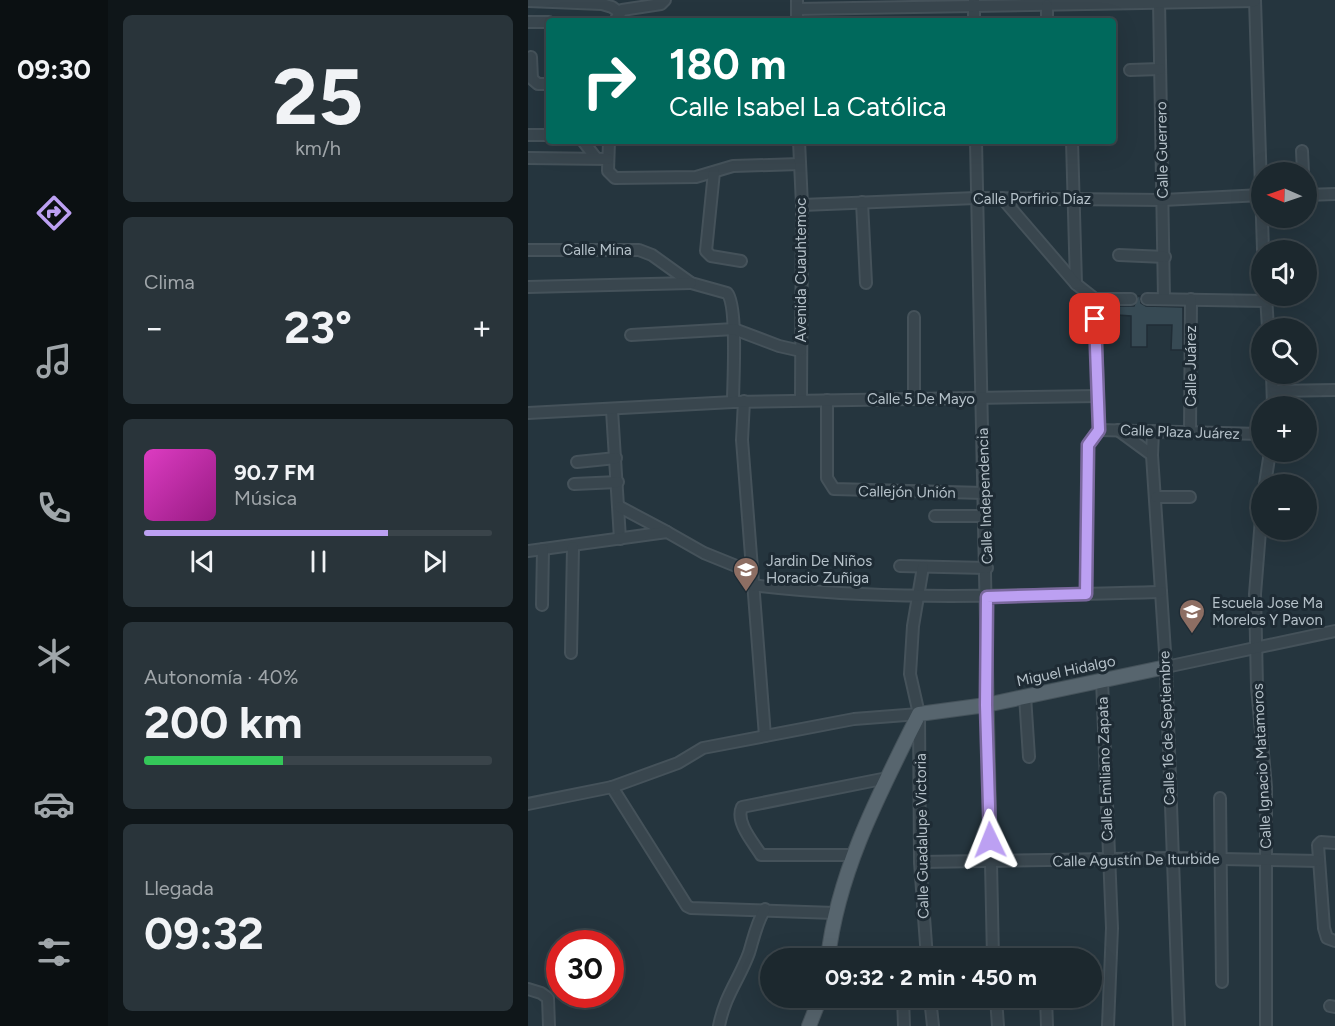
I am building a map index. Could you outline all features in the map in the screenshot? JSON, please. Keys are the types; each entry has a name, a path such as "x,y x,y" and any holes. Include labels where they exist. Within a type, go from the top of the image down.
{"main road":[{"name":"Miguel Hidalgo","path":"919,714 986,705 1166,667"},
{"path":"830,948 835,913 854,855 887,778 919,714"},
{"path":"809,1026 816,1008"}],"street":[{"path":"528,1 602,4 612,7 617,17 625,9 661,4 665,0"},
{"path":"797,4 974,2 1047,5 1065,2 1255,0 1260,162"},
{"name":"Calle Guerrero","path":"1159,1 1164,299"},
{"path":"974,2 974,18"},
{"path":"1047,5 1047,18"},
{"path":"528,22 546,22"},
{"path":"531,57 532,79 538,84 546,84"},
{"path":"1130,70 1160,69"},
{"path":"528,135 546,135"},
{"path":"585,144 596,158"},
{"path":"609,144 608,171 615,178 696,177 739,165 800,164"},
{"name":"Avenida Cuauhtemoc","path":"799,144 802,205 801,400"},
{"name":"Calle Independencia","path":"976,144 987,568 986,705 993,948"},
{"path":"1072,144 1076,284"},
{"path":"1302,151 1303,162"},
{"path":"528,158 608,159"},
{"path":"714,172 706,251 711,256 741,261"},
{"path":"1317,195 1335,194"},
{"name":"Calle Porfirio Díaz","path":"802,205 976,198 1164,200 1251,196"},
{"path":"1002,198 1076,284 1095,299 1131,300"},
{"path":"862,202 866,283"},
{"name":"Calle Mina","path":"528,250 639,250 652,255 692,284"},
{"path":"1119,255 1165,256"},
{"name":"Calle Mina","path":"528,287 692,284 722,290 731,297 734,330"},
{"path":"1147,299 1251,298"},
{"path":"1086,594 1089,442 1099,430 1095,299"},
{"name":"Calle Juárez","path":"1190,433 1191,299"},
{"path":"914,317 914,399"},
{"path":"631,335 734,330 779,346 801,351"},
{"path":"734,330 765,736"},
{"path":"1273,384 1274,396"},
{"path":"1274,391 1335,390"},
{"name":"Calle 5 De Mayo","path":"528,412 612,410 739,401 1098,396"},
{"name":"Callejón Unión","path":"827,400 827,478 831,487 840,490 984,493"},
{"path":"612,410 620,507 620,539"},
{"name":"Calle Plaza Juárez","path":"1099,430 1251,434"},
{"path":"1118,430 1152,455"},
{"name":"Calle 16 de Septiembre","path":"1153,431 1152,455 1166,667 1179,1026"},
{"path":"577,462 616,458"},
{"path":"574,484 618,482"},
{"path":"1156,497 1190,497"},
{"path":"620,507 704,554 751,572"},
{"path":"935,516 985,516"},
{"path":"528,551 573,547 667,532"},
{"name":"Calle Ignacio Matamoros","path":"1258,540 1255,646 1266,786 1266,1026"},
{"path":"572,653 573,547"},
{"path":"542,605 543,549"},
{"path":"900,566 987,568"},
{"name":"Calle Guadalupe Victoria","path":"923,567 913,627 910,674 919,714 920,862 926,948"},
{"path":"752,585 805,592 987,597 1161,592"},
{"name":"Miguel Hidalgo","path":"1166,667 1255,646 1335,631"},
{"name":"Calle Emiliano Zapata","path":"1102,680 1111,966 1108,1022"},
{"path":"1025,696 1029,757"},
{"path":"528,804 612,787 678,763 703,748 854,719 919,714"},
{"path":"854,855 761,855 741,821 742,807 887,778"},
{"path":"612,787 687,906 698,909 765,909 835,913"},
{"path":"1220,798 1222,982"},
{"path":"1335,843 1319,844 1324,928 1327,938 1335,941"},
{"name":"Calle Agustín De Iturbide","path":"920,862 1108,858 1319,861"},
{"path":"720,1026 723,1007 748,954 755,925 765,909"},
{"path":"528,989 542,993 548,998 549,1026"},
{"path":"903,1008 904,1026"},
{"path":"931,1008 933,1026"},
{"path":"997,1008 998,1026"},
{"path":"1046,1008 1047,1026"}],"building":[{"path":"1140,296 1141,303 1146,306 1183,307 1183,350 1171,350 1172,325 1147,325 1147,347 1131,347 1131,316 1104,314 1103,320 1103,306 1134,306"}],"place":[{"name":"Jardin De Niños Horacio Zuñiga","path":"746,593"},
{"name":"Escuela Jose Ma Morelos Y Pavon","path":"1192,635"}],"route":[{"path":"990,840 986,705 987,597 1086,594 1088,445 1099,430 1095,319"}]}
